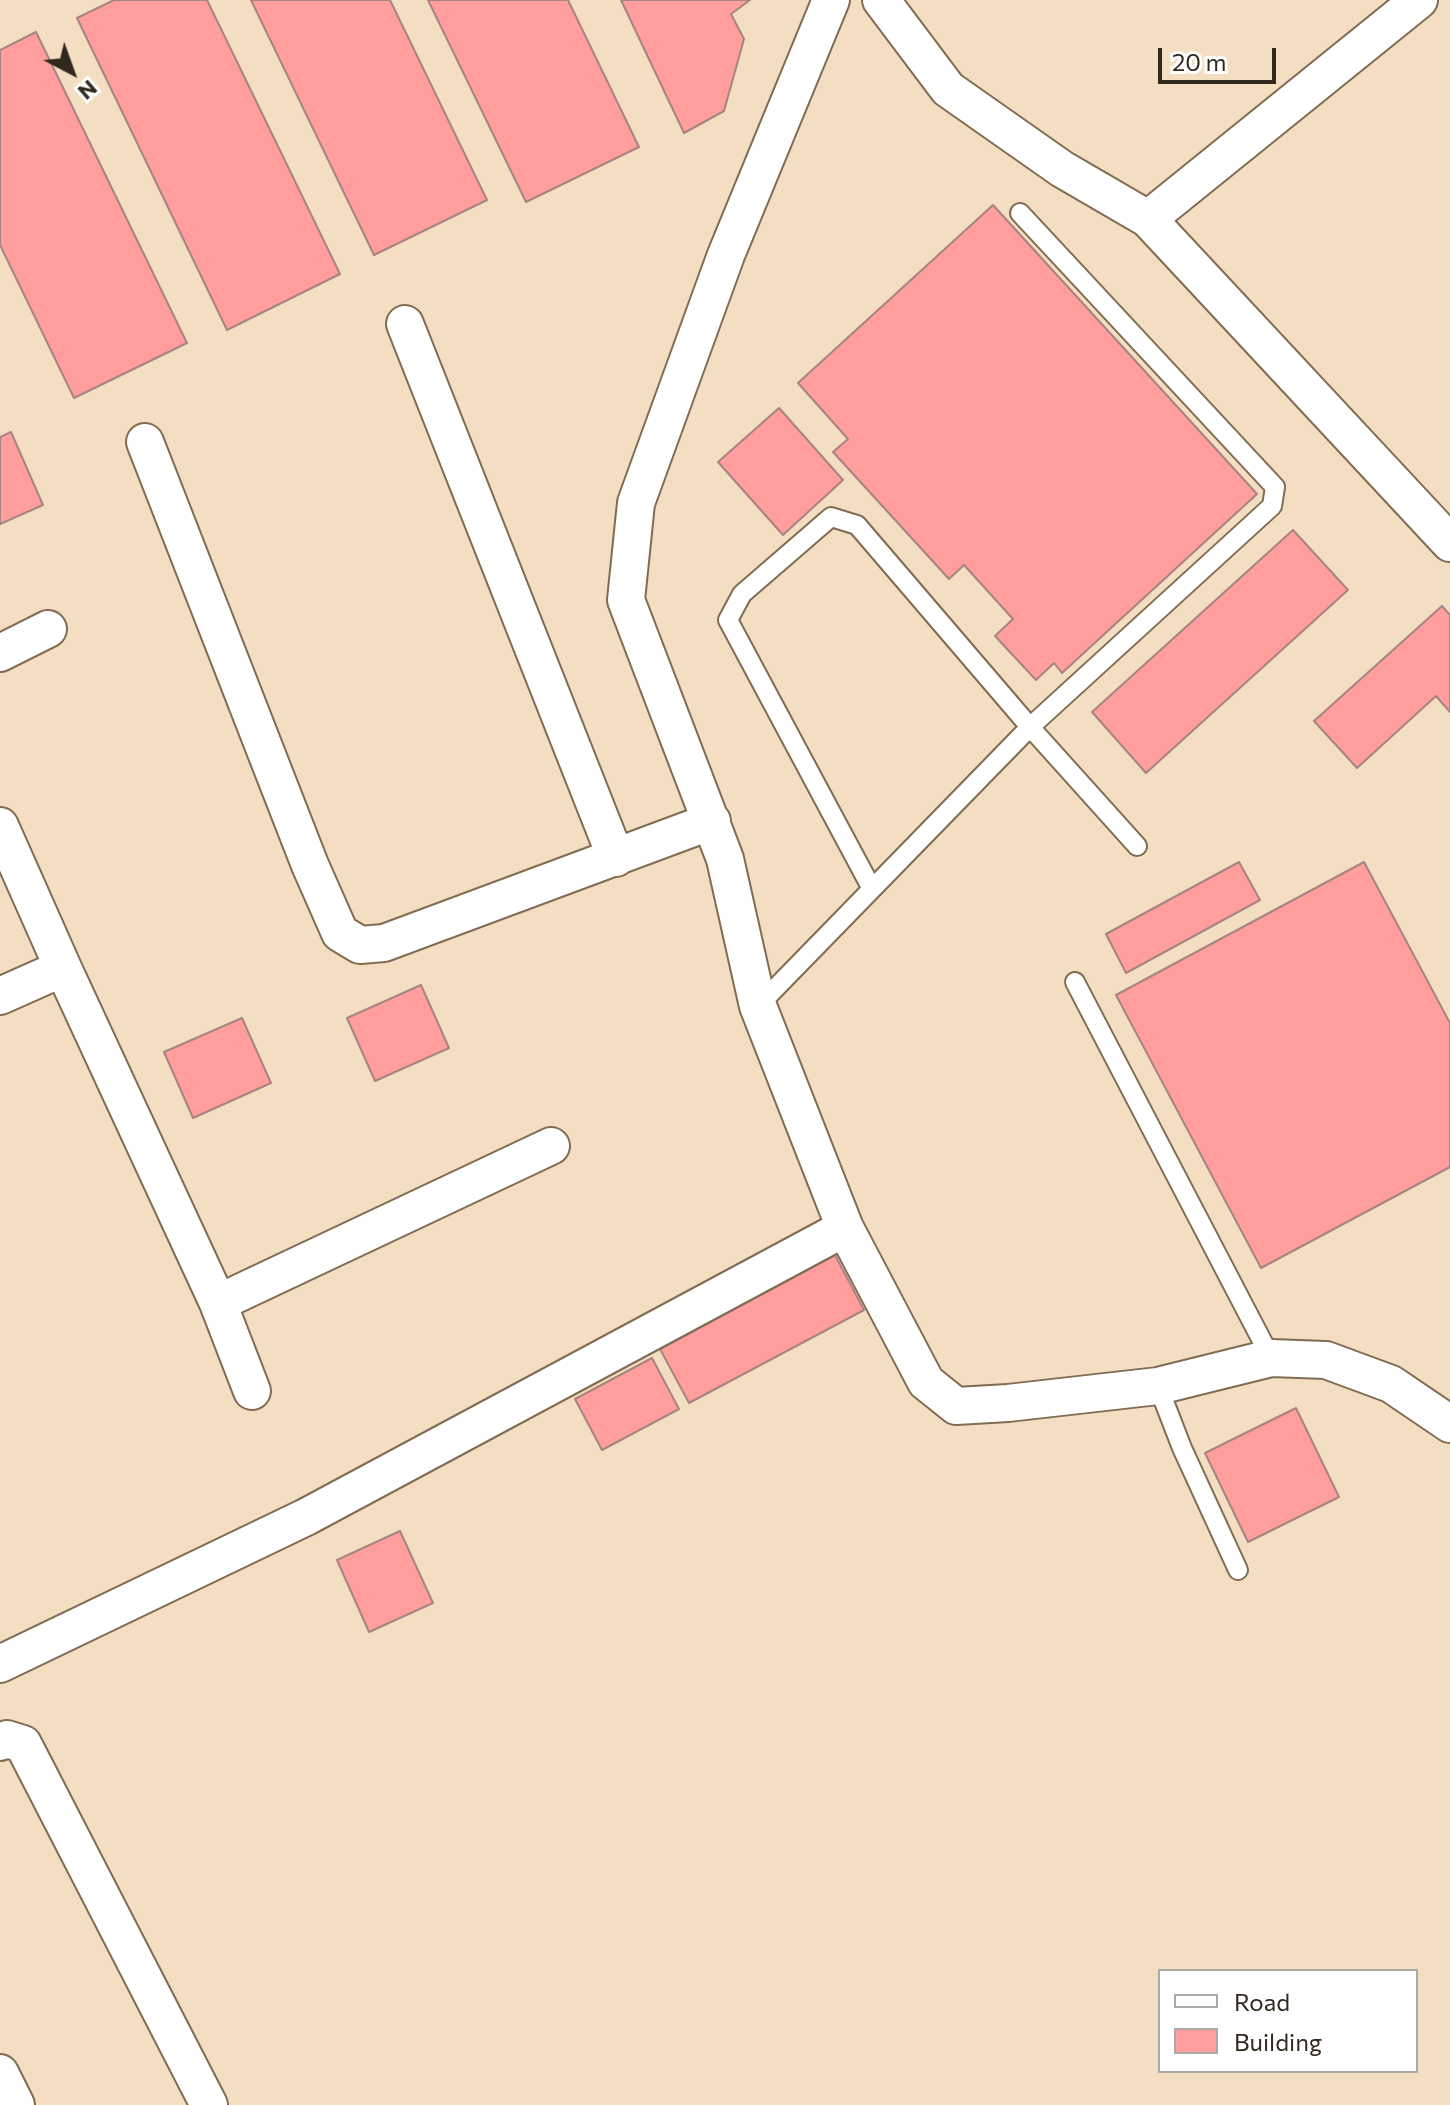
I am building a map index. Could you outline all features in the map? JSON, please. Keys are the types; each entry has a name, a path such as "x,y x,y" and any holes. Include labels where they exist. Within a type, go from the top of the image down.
{"street":[{"path":"831,0 726,255 636,503 626,600 725,859 758,1006 845,1228 926,1382 956,1406 1158,1386 1271,1358 1326,1360 1391,1384 1450,1424"},
{"path":"881,0 948,89 1062,169 1148,219 1450,543"},
{"path":"1148,219 1419,0"},
{"path":"405,324 616,858"},
{"path":"145,442 304,850 340,933 360,945 384,943 712,821"},
{"path":"0,653 48,629"},
{"path":"0,826 218,1303 252,1391"},
{"path":"0,996 63,968"},
{"path":"218,1303 551,1146"},
{"path":"0,1664 306,1517 845,1228"},
{"path":"0,1742 7,1739 23,1744 209,2105"},
{"path":"0,2073 16,2105"}],"lane":[{"path":"758,1006 1030,727 1272,506 1275,487 1020,213"},
{"path":"872,889 728,620 742,594 831,517 857,525 1030,727 1137,846"},
{"path":"1075,982 1271,1358"},
{"path":"1158,1386 1182,1448 1238,1570"}],"building":[{"path":"114,0 207,0 340,274 227,330 77,18"},
{"path":"251,0 390,0 487,200 374,255"},
{"path":"428,0 568,0 639,147 526,202"},
{"path":"621,0 750,0 731,14 744,39 724,111 684,133"},
{"path":"36,32 187,343 74,398 0,245 0,50"},
{"path":"993,205 1257,494 1062,673 1054,663 1036,680 995,636 1013,619 964,565 949,579 833,452 848,439 798,383"},
{"path":"779,408 843,480 783,535 718,462"},
{"path":"11,432 43,505 0,524 0,437"},
{"path":"1293,530 1348,590 1146,773 1092,712"},
{"path":"1442,606 1450,615 1450,712 1436,696 1357,768 1314,721"},
{"path":"1239,862 1260,900 1126,973 1106,934"},
{"path":"1364,862 1450,1023 1450,1167 1261,1268 1116,995"},
{"path":"421,985 449,1048 375,1081 347,1018"},
{"path":"242,1018 271,1083 193,1118 164,1052"},
{"path":"835,1255 864,1310 689,1403 660,1349"},
{"path":"652,1358 679,1409 602,1450 575,1399"},
{"path":"1296,1408 1339,1497 1248,1542 1205,1453"},
{"path":"400,1531 433,1603 369,1632 337,1560"}]}
